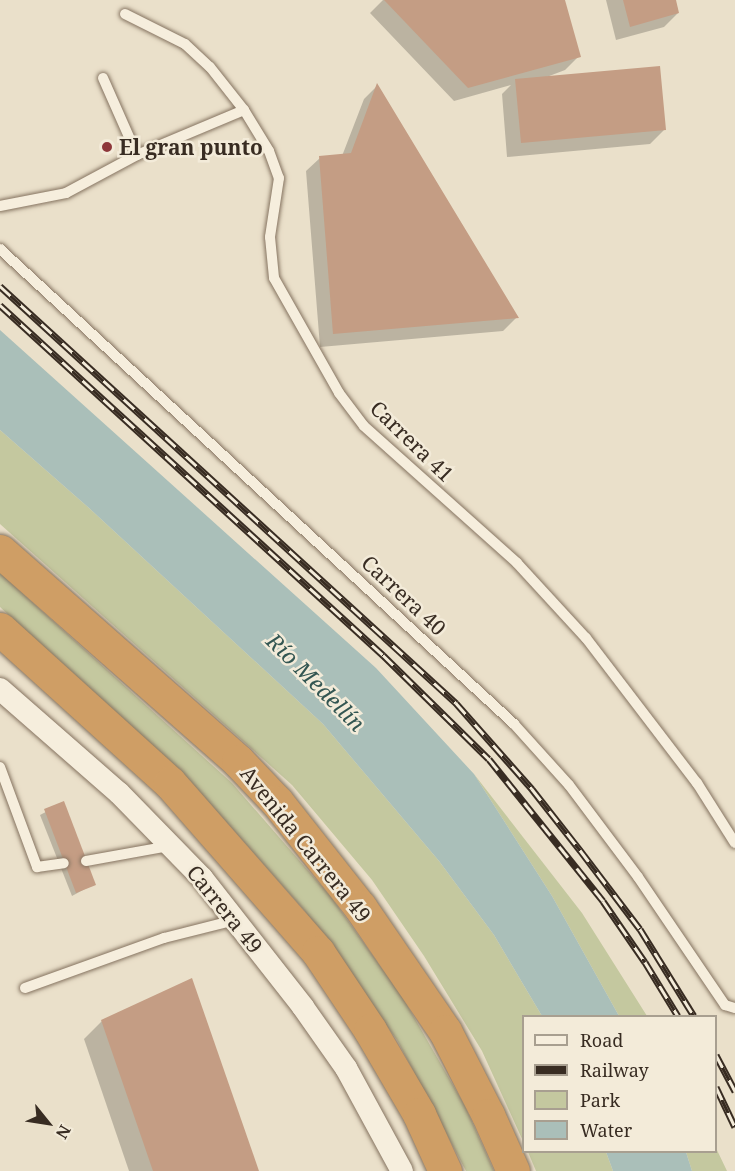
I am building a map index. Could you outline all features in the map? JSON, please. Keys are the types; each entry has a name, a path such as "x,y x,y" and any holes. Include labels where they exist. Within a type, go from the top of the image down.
{"highway":[{"name":"Avenida Carrera 49","path":"0,551 238,761 277,802 360,907 445,1031 488,1115 513,1171"},
{"path":"0,629 170,783 318,952 376,1039 419,1114 445,1171"}],"street":[{"name":"Carrera 49","path":"0,688 119,794 172,846 235,920 303,1006 346,1068 402,1171"}],"lane":[{"name":"Carrera 41","path":"125,14 185,44 210,67 244,110 270,151 279,178 270,237 274,278 339,393 364,426 517,563 586,638 697,783 735,843"},
{"path":"103,78 137,155"},
{"path":"0,206 66,193 137,155 244,110"},
{"name":"Carrera 40","path":"0,249 514,724 569,785 631,868 725,1005 735,1008"},
{"path":"0,767 38,867 64,863"},
{"path":"86,861 172,846"},
{"path":"25,988 164,938 235,920"}],"green space":[{"path":"0,430 89,508 323,724 439,861 494,935 541,1015 522,1015 522,1139 482,1051 424,956 372,880 292,785 0,524"},
{"path":"0,573 232,783 331,897 403,998 465,1106 494,1171 466,1171 397,1040 304,910 188,779 0,607"},
{"path":"474,774 582,913 646,1015 618,1015 552,896"},
{"path":"717,1150 727,1171 692,1171 686,1153 717,1153"},
{"path":"528,1153 606,1153 613,1171 536,1171"}],"water":[{"name":"Río Medellín","path":"0,330 376,668 474,774 552,896 618,1015 541,1015 494,935 439,861 323,724 89,508 0,430"},
{"path":"606,1153 686,1153 692,1171 613,1171"}],"building":[{"path":"384,0 565,0 581,57 468,88"},
{"path":"623,0 676,0 679,13 630,27"},
{"path":"660,66 666,130 521,143 515,79"},
{"path":"377,83 519,318 333,334 319,156 351,153"},
{"path":"64,801 96,885 76,893 44,809"},
{"path":"192,978 259,1171 153,1171 101,1020"}],"railway":[{"path":"0,286 456,703 532,789 580,850 640,929 693,1015"},
{"path":"0,305 383,655 489,759 603,901 645,962 677,1015"},
{"path":"717,1057 735,1091"},
{"path":"717,1089 735,1127"}],"place":[{"name":"El gran punto","path":"107,147"}]}
